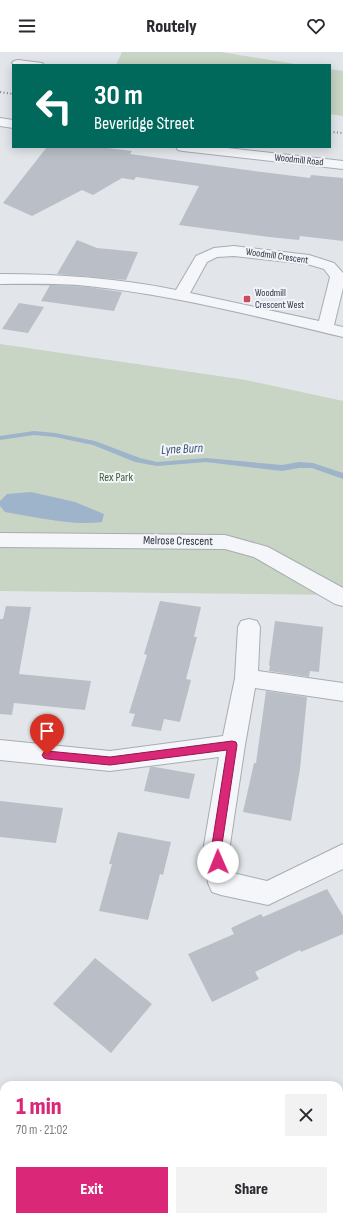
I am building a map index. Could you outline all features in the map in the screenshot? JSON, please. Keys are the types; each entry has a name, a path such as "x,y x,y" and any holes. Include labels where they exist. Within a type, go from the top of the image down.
{"street":[{"path":"18,63 41,63"},
{"path":"0,122 12,124"},
{"name":"Woodmill Road","path":"192,148 343,165"},
{"name":"Woodmill Crescent","path":"181,295 201,259 214,253 234,250 309,260 329,266 338,277 325,328"},
{"path":"0,279 54,278 136,288 181,295 343,332"},
{"name":"Melrose Crescent","path":"0,540 225,542 261,552 343,598"},
{"path":"249,627 246,678 232,745 216,851 221,883 268,893 343,856"},
{"path":"246,678 343,692"},
{"path":"0,750 110,761 232,745"}],"green space":[{"path":"122,52 221,52 295,64 116,64"},
{"path":"331,69 343,71 343,116 331,114"},
{"name":"Rex Park","path":"0,344 246,380 343,401 343,595 0,591"}],"water":[{"path":"31,492 75,502 104,514 102,522 65,522 5,512 0,506 0,501 7,494"}],"building":[{"path":"46,148 107,148 132,151 130,154 247,170 310,178 311,175 343,178 343,241 300,236 299,240 179,225 199,186 136,177 134,180 122,178 93,195 82,190 32,216 3,203"},
{"path":"77,240 97,248 138,252 126,280 57,274"},
{"path":"50,285 88,287 122,292 114,311 41,301"},
{"path":"19,303 44,307 28,333 2,329"},
{"path":"160,601 201,607 194,637 197,637 186,679 191,680 180,722 164,719 161,731 131,726 135,714 129,713 147,655 144,654"},
{"path":"6,606 31,607 19,674 91,681 85,710 14,703 12,715 0,714 0,619 3,619"},
{"path":"275,621 323,627 319,672 310,671 309,677 269,671"},
{"path":"266,691 307,697 300,769 291,821 243,812 254,763 256,763"},
{"path":"150,767 195,774 189,799 144,791"},
{"path":"0,801 63,808 56,843 0,837"},
{"path":"118,832 171,842 163,875 160,874 148,920 99,911 112,864 109,864"},
{"path":"327,889 343,916 343,934 301,952 300,950 255,972 259,979 212,1002 188,954 234,934 231,928 261,914 263,917"},
{"path":"95,958 152,1004 111,1053 53,1004"}],"waterway":[{"name":"Lyne Burn","path":"0,438 34,433 55,435 95,443 138,460 157,464 206,460 282,468 299,465 313,466 343,476"}],"railway":[{"path":"0,92 12,94"},
{"path":"331,132 343,133"}],"place":[{"name":"Woodmill Crescent West","path":"247,299"}],"route":[{"path":"47,755 110,761 232,745 216,851 218,862"}]}
